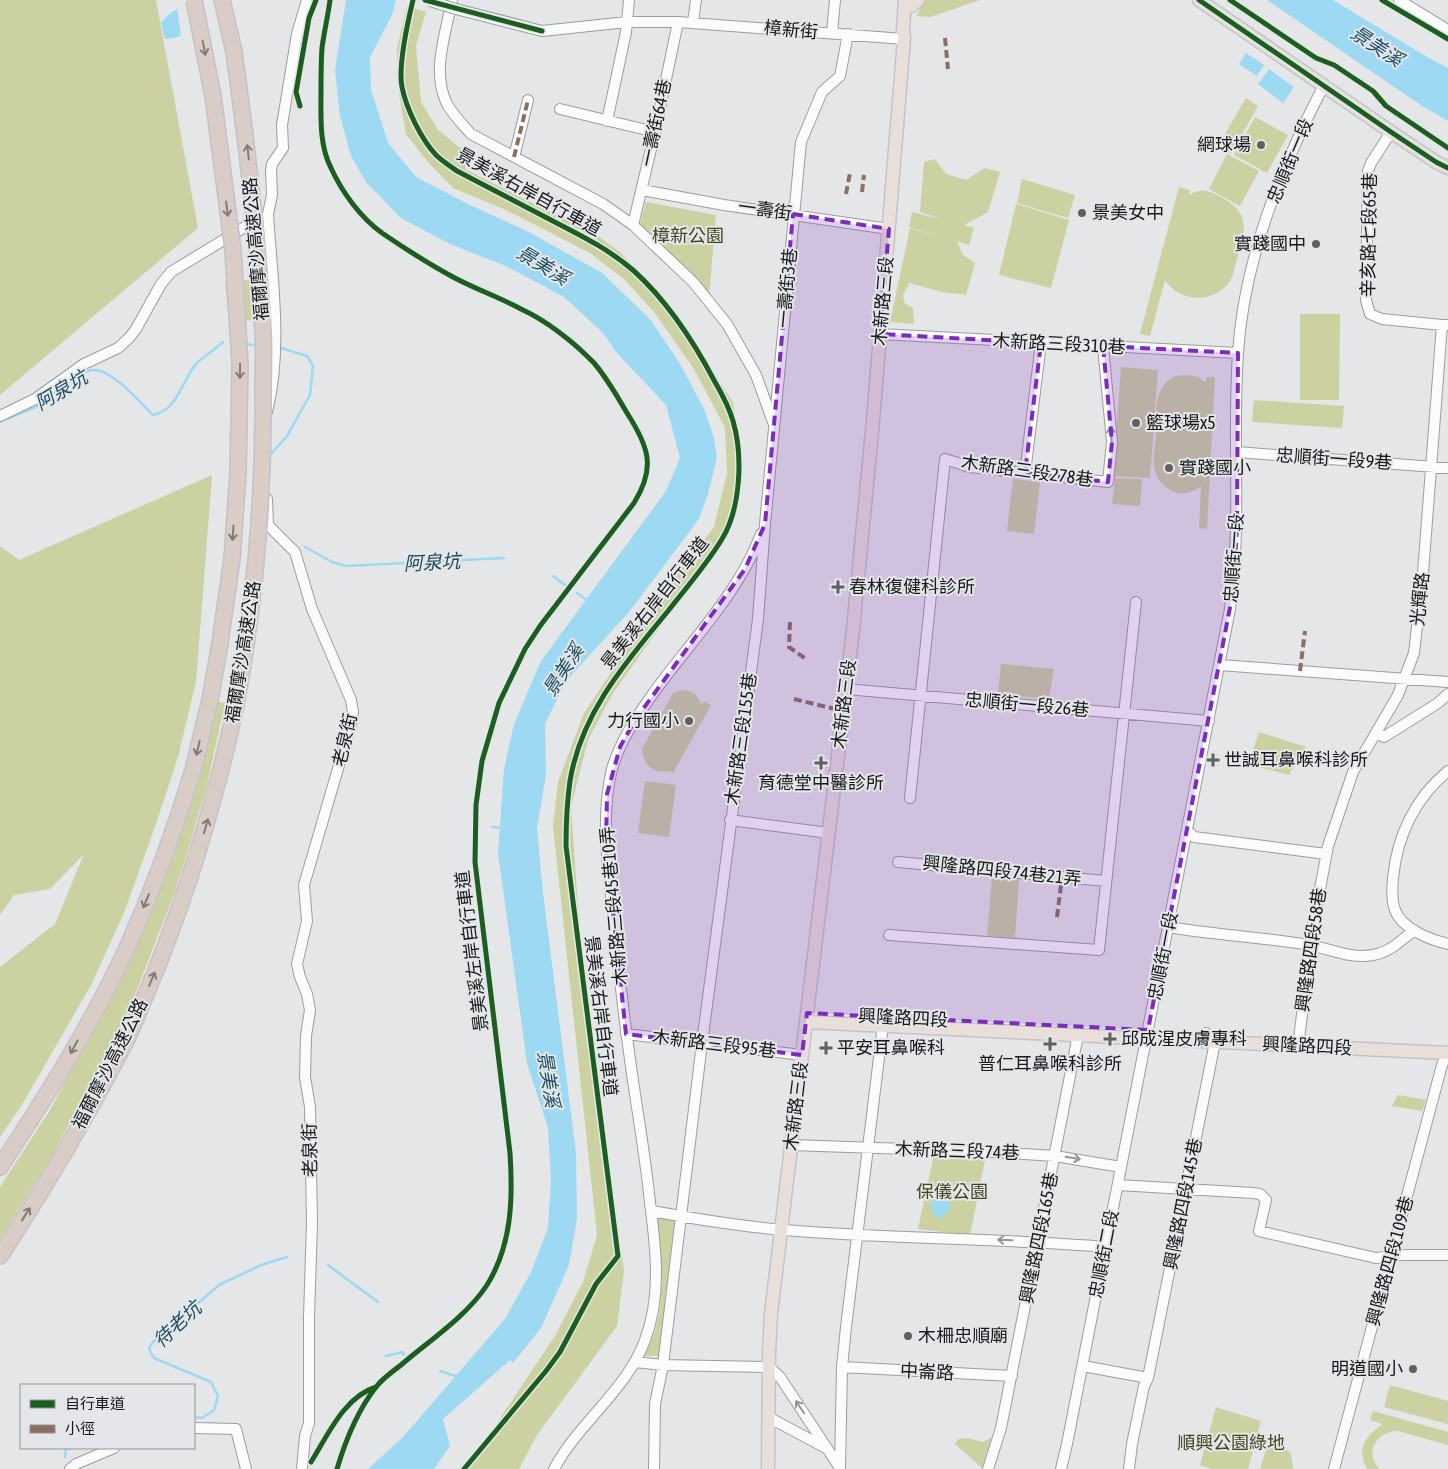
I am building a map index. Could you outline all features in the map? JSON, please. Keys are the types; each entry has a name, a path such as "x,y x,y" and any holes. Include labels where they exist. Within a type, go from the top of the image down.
{"highway":[{"name":"福爾摩沙高速公路","path":"0,1167 44,1100 94,1012 126,948 156,879 193,769 210,700 220,643 232,559 238,473 240,364 230,231 213,96 194,0"},
{"name":"福爾摩沙高速公路","path":"0,1256 68,1148 126,1042 169,939 222,773 248,638 260,531 264,413 263,335 257,240 248,147 234,52 222,0"},
{"path":"227,0 234,52"}],"main road":[{"path":"1199,0 1391,132 1448,168"},
{"name":"木新路三段","path":"768,1469 768,1367 771,1320 858,582 889,229 904,38 903,30 912,2"},
{"name":"興隆路四段","path":"807,1017 883,1025 1078,1035 1147,1034"},
{"name":"興隆路四段","path":"807,1017 1211,1037 1448,1053"},
{"name":"興隆路四段","path":"1299,1042 1448,1045"}],"street":[{"name":"老泉街","path":"302,1469 305,1436 310,1423 309,1317 312,1223 310,1107 305,1077 307,1028 310,1010 307,994 300,977 298,957 307,921 304,885 354,712 351,700 312,609 295,552 268,525 265,478 267,413 273,388 275,335 268,214 272,195 271,171 272,164 283,148 282,124 297,34 307,0"},
{"path":"425,0 454,5 542,31 627,22"},
{"path":"607,120 627,22 629,0"},
{"path":"693,22 696,0"},
{"path":"832,33 835,0"},
{"name":"木新路三段","path":"899,0 897,28 904,38"},
{"path":"1399,0 1448,30"},
{"path":"454,5 440,64 441,84 447,103 458,120 471,134 603,204 633,225 693,282 727,324 756,375 774,429"},
{"name":"樟新街","path":"627,22 693,22 904,38"},
{"name":"一壽街64巷","path":"633,225 678,22"},
{"name":"一壽街3巷","path":"765,521 801,142 822,92 840,76 848,34"},
{"name":"忠順街一段","path":"1147,1034 1230,609 1236,557 1240,324 1264,225 1286,164 1324,85"},
{"path":"514,157 528,100"},
{"path":"560,109 655,132"},
{"name":"辛亥路七段65巷","path":"1370,314 1366,300 1367,180 1371,163 1391,132"},
{"name":"一壽街","path":"642,190 724,205 889,229"},
{"path":"0,416 35,399 79,367 118,348 136,329 161,284 171,272 268,214"},
{"name":"光輝路","path":"1326,854 1353,772 1390,710 1414,652 1419,616 1430,467 1445,325 1382,319 1370,314"},
{"name":"木新路三段310巷","path":"880,334 1238,354"},
{"path":"1025,473 1041,342"},
{"name":"木新路三段278巷","path":"921,696 945,459 970,467 1108,482 1112,442 1103,346"},
{"name":"忠順街一段9巷","path":"1237,452 1448,468"},
{"name":"木新路三段155巷","path":"765,521 758,619 730,820 829,833"},
{"name":"木新路三段45巷10弄","path":"554,1469 573,1440 617,1388 635,1362 646,1338 657,1290 657,1266 652,1212 626,1034 606,844 607,794 620,747 635,720 745,569 765,521"},
{"path":"889,935 1099,950 1136,602"},
{"path":"1220,665 1448,682"},
{"name":"忠順街一段26巷","path":"846,689 1209,720"},
{"path":"1377,732 1384,737 1438,703 1448,694"},
{"path":"910,798 921,696"},
{"path":"1448,771 1424,794 1411,815 1396,854 1392,891 1394,907 1405,924 1414,930 1448,944"},
{"path":"654,1469 655,1404 664,1365 730,820"},
{"path":"1188,831 1194,837 1326,854"},
{"name":"興隆路四段58巷","path":"1299,1042 1310,945 1326,854"},
{"name":"興隆路四段74巷21弄","path":"898,862 1106,881"},
{"path":"1168,927 1310,945 1347,955 1371,955 1386,952 1414,930"},
{"path":"840,1469 842,1367 856,1235 883,1025"},
{"name":"木新路三段95巷","path":"626,1034 802,1055"},
{"name":"忠順街二段","path":"1061,1469 1147,1034"},
{"name":"興隆路四段165巷","path":"988,1469 1001,1428 1012,1376 1078,1035"},
{"name":"興隆路四段145巷","path":"1129,1469 1132,1444 1144,1386 1148,1378 1186,1189 1211,1037"},
{"name":"興隆路四段109巷","path":"1334,1469 1442,1065 1448,1053"},
{"name":"木新路三段74巷","path":"791,1146 1056,1156 1121,1167"},
{"path":"1118,1185 1260,1194 1264,1196 1266,1204 1259,1230 1376,1258 1448,1255"},
{"path":"652,1212 781,1230 856,1235 1038,1241 1106,1247"},
{"path":"635,1362 664,1365 768,1367 780,1377 840,1469"},
{"path":"1082,1366 1148,1378"},
{"name":"中崙路","path":"842,1367 1012,1376"},
{"path":"768,1417 827,1448"},
{"path":"195,1428 236,1429 246,1469"},
{"path":"73,1467 112,1449"}],"highlighted area":[{"path":"793,214 889,229 880,334 1041,343 1025,473 1108,482 1112,442 1103,346 1238,353 1237,529 1233,592 1148,1030 807,1013 802,1055 626,1034 606,844 607,794 620,747 635,720 745,569 765,524"}],"green space":[{"path":"0,0 156,0 198,228 0,395"},
{"path":"926,0 980,0 930,17 917,16 923,2"},
{"path":"407,6 426,12 416,46 421,102 438,130 469,155 465,169 598,236 621,253 676,317 733,402 740,456 740,482 731,519 715,550 613,693 588,740 571,807 580,935 624,1271 617,1326 537,1435 519,1469 459,1469 491,1432 555,1336 583,1282 597,1235 553,826 558,782 584,713 679,571 714,527 727,473 725,428 694,369 655,313 625,280 590,253 506,210 453,188 427,161 406,134 399,93 397,48"},
{"path":"1246,98 1258,106 1231,154 1218,146"},
{"name":"網球場","path":"1255,117 1288,135 1267,173 1234,155"},
{"path":"1227,154 1259,171 1240,206 1209,189"},
{"path":"935,159 946,174 966,180 985,168 1000,172 988,212 964,225 974,228 969,245 957,241 963,255 975,263 966,295 942,292 909,283 903,296 905,304 913,308 914,324 890,322 910,228 945,238 909,227 912,212 944,220 920,212 924,162"},
{"path":"1022,179 1075,195 1068,218 1017,203"},
{"path":"1179,187 1190,190 1189,195 1201,191 1213,193 1231,203 1238,210 1244,224 1240,249 1230,281 1225,287 1210,296 1201,298 1185,295 1170,287 1165,280 1150,336 1140,334"},
{"name":"樟新公園","path":"646,202 716,215 709,296 640,224"},
{"path":"1016,204 1069,220 1051,288 999,275"},
{"path":"269,278 273,318 229,322 225,282"},
{"path":"1300,314 1340,314 1339,400 1300,400"},
{"name":"籃球場x5","path":"1121,367 1158,370 1150,478 1113,476"},
{"path":"1188,375 1198,377 1206,382 1206,377 1215,377 1207,529 1199,528 1201,487 1187,493 1172,491 1159,480 1154,467 1158,398 1165,384 1172,378"},
{"path":"1254,400 1344,406 1342,428 1252,422"},
{"path":"212,475 196,682 178,757 124,913 91,985 23,1103 0,1137 0,967 55,924 84,854 50,889 14,895 0,915 0,546 19,560"},
{"path":"1115,478 1142,479 1140,506 1112,504"},
{"path":"1013,479 1040,482 1034,534 1007,531"},
{"path":"1001,664 1054,669 1049,699 998,694"},
{"path":"683,690 695,694 702,705 704,701 711,705 673,773 653,770 647,764 642,749 673,693"},
{"path":"215,701 225,703 206,789 174,894 129,1010 53,1154 0,1239 0,1187 50,1110 126,968 142,928"},
{"path":"1259,732 1306,747 1289,775 1248,764"},
{"path":"645,781 676,785 669,837 638,833"},
{"path":"992,877 1019,879 1015,938 987,936"},
{"path":"1398,1095 1426,1100 1422,1111 1392,1106"},
{"name":"保儀公園","path":"934,1154 986,1155 970,1235 918,1229"},
{"path":"657,1217 677,1220 659,1356 643,1356 657,1324 662,1288 661,1251"},
{"path":"1390,1385 1448,1401 1448,1424 1384,1407"},
{"name":"順興公園綠地","path":"1216,1407 1261,1421 1248,1469 1212,1469 1200,1465"},
{"path":"1373,1411 1448,1432 1448,1445 1398,1431 1388,1433 1379,1438 1373,1447 1373,1458 1379,1469 1367,1469 1362,1449 1371,1434 1382,1424 1370,1420"},
{"path":"1270,1437 1276,1439 1291,1454 1293,1469 1260,1469"},
{"path":"967,1438 983,1442 991,1438 982,1468 955,1444 958,1439"}],"water":[{"name":"景美溪","path":"346,0 396,0 392,15 370,57 371,90 388,143 416,177 470,205 529,232 602,273 649,318 679,362 704,409 714,438 717,457 708,494 699,519 629,612 566,681 545,724 546,774 537,828 543,893 576,1153 577,1218 569,1265 541,1328 513,1363 510,1360 443,1419 450,1446 434,1469 368,1469 403,1437 505,1319 531,1272 548,1228 551,1179 548,1128 527,1063 498,853 504,769 514,724 541,661 666,491 680,458 666,405 617,353 603,333 564,297 508,267 450,244 401,218 366,182 351,156 340,116 335,70"},
{"name":"景美溪","path":"1267,0 1333,0 1448,68 1448,121 1422,106"},
{"path":"177,9 181,35 166,39 161,22"},
{"path":"1246,53 1264,65 1257,76 1239,64"},
{"path":"1269,69 1294,87 1283,103 1258,84"},
{"path":"943,1194 951,1208 941,1219 932,1212 931,1201 938,1199"}],"waterway":[{"name":"阿泉坑","path":"0,422 39,405 73,379 87,371 93,370 109,375 134,395 153,415 162,412 169,407 198,362 223,342"},
{"name":"阿泉坑","path":"245,344 259,346"},
{"name":"阿泉坑","path":"272,453 287,436 310,395 313,366 307,356 278,347"},
{"name":"阿泉坑","path":"305,547 332,562 346,566 504,558"},
{"name":"阿泉坑","path":"553,576 565,585"},
{"name":"阿泉坑","path":"577,593 588,601"},
{"path":"492,827 503,828"},
{"name":"待老坑","path":"195,1417 202,1418 214,1410 218,1396 211,1382 154,1358 149,1349 153,1342 219,1285 261,1265 287,1257"},
{"name":"待老坑","path":"328,1265 378,1302"},
{"name":"待老坑","path":"386,1356 402,1352 404,1355"},
{"name":"待老坑","path":"440,1371 458,1377"},
{"name":"待老坑","path":"65,1457 66,1449"}],"marked path":[{"path":"945,38 948,69"},
{"path":"514,157 528,100"},
{"path":"846,194 850,173"},
{"path":"862,192 864,175"},
{"path":"790,622 789,647 806,659"},
{"path":"1300,671 1305,631"},
{"path":"794,699 843,711"},
{"path":"1057,917 1062,877"}],"cycle path":[{"path":"300,106 296,92 309,18 316,0"},
{"name":"景美溪左岸自行車道","path":"330,0 322,48 322,130 327,159 346,195 359,212 382,233 453,277 531,314 578,347 594,363 612,387 635,425 645,447 647,458 645,479 634,503 540,626 525,649 499,703 482,761 476,805 475,862 511,1170 511,1204 502,1254 487,1285 469,1307 447,1328 381,1381 369,1396 353,1426 337,1469"},
{"name":"景美溪右岸自行車道","path":"413,0 404,44 401,78 407,104 425,141 436,155 457,171 593,242 634,271 658,295 689,337 723,396 736,435 739,465 733,512 722,539 703,567 621,669 607,690 584,733 570,781 566,846 618,1256 596,1284 560,1352 464,1469"},
{"path":"425,0 542,31"},
{"path":"1199,0 1391,132 1448,168"},
{"path":"1230,0 1316,58 1334,65 1373,91 1386,106 1448,148"},
{"path":"1382,0 1448,39"},
{"path":"311,1462 346,1408 355,1399 376,1387"}],"place":[{"name":"網球場","path":"1261,145"},
{"name":"景美女中","path":"1082,213"},
{"name":"實踐國中","path":"1316,244"},
{"name":"籃球場x5","path":"1136,423"},
{"name":"實踐國小","path":"1169,468"},
{"name":"春林復健科診所","path":"838,587"},
{"name":"力行國小","path":"689,721"},
{"name":"世誠耳鼻喉科診所","path":"1213,760"},
{"name":"育德堂中醫診所","path":"821,763"},
{"name":"邱成湦皮膚專科","path":"1110,1039"},
{"name":"普仁耳鼻喉科診所","path":"1050,1044"},
{"name":"平安耳鼻喉科","path":"826,1048"},
{"name":"木柵忠順廟","path":"908,1336"},
{"name":"明道國小","path":"1413,1369"}]}
